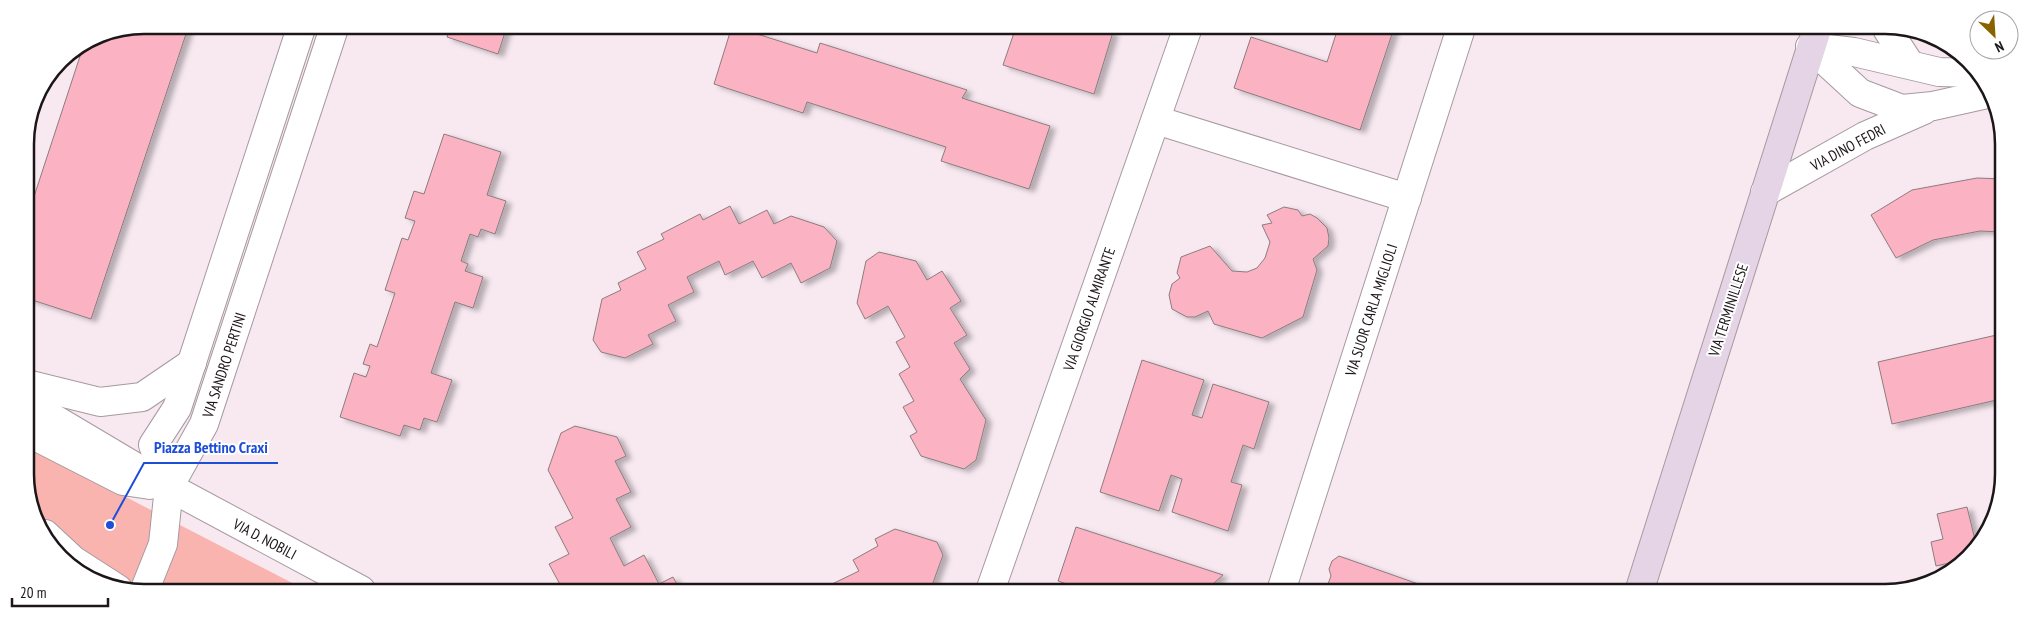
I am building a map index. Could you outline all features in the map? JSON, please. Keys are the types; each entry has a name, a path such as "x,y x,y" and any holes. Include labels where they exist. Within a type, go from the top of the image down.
{"main road":[{"name":"VIA TERMINILLESE","path":"1642,584 1814,38"}],"street":[{"name":"VIA SANDRO PERTINI","path":"169,488 153,445 177,408 299,34"},
{"name":"VIA SANDRO PERTINI","path":"169,488 204,424 332,34"},
{"name":"VIA GIORGIO ALMIRANTE","path":"992,584 1186,34"},
{"name":"VIA SUOR CARLA MIGLIOLI","path":"1284,584 1459,34"},
{"path":"1890,34 1909,63"},
{"path":"1814,38 1854,52 1909,63 1939,72 1969,73"},
{"name":"VIA DINO FEDRI","path":"1814,38 1860,92 1902,109 1933,106 1984,95"},
{"name":"VIA DINO FEDRI","path":"1765,192 1865,136 1933,106"},
{"path":"1156,120 1406,198"},
{"path":"34,386 100,402 142,397 192,363"},
{"name":"VIA D. NOBILI","path":"34,405 36,408 169,488 350,584"},
{"path":"34,436 123,481 169,488 163,544 147,584"}],"shaded area":[{"path":"34,450 294,584 144,584 115,580 95,573 71,557 61,547 45,523 36,496"}],"building":[{"path":"186,34 91,319 34,301 34,197 81,54 102,42 129,35"},
{"path":"448,34 504,34 498,54 447,37"},
{"path":"730,34 757,34 817,53 820,43 967,90 962,98 1050,126 1029,189 941,161 946,147 807,102 803,113 714,84"},
{"path":"1014,34 1112,34 1094,94 1003,65"},
{"path":"1336,34 1392,34 1360,130 1234,88 1251,37 1327,62"},
{"path":"444,134 501,152 487,195 506,201 495,234 481,229 478,237 470,234 461,261 468,264 465,271 483,277 473,308 455,302 431,373 452,380 437,422 424,418 420,430 404,425 400,436 340,417 354,373 366,377 370,366 363,364 370,344 377,347 395,293 385,290 402,238 408,240 415,221 405,218 414,191 424,194"},
{"path":"1977,178 1995,179 1995,232 1980,231 1933,240 1896,258 1871,215 1912,190"},
{"path":"730,206 739,224 767,210 774,224 791,216 824,227 837,241 830,268 801,283 791,263 762,278 753,261 725,275 719,261 687,277 694,292 668,305 676,321 648,335 653,344 625,358 601,352 593,340 602,299 621,290 618,283 646,269 637,252 664,239 661,234 700,214 703,220"},
{"path":"1284,207 1298,210 1302,216 1310,214 1317,218 1327,228 1329,238 1328,246 1313,259 1317,270 1303,317 1262,338 1214,324 1208,311 1195,317 1187,317 1172,309 1169,295 1172,284 1180,278 1177,273 1181,257 1210,246 1232,271 1247,272 1257,268 1265,258 1270,242 1262,225 1272,223 1267,215"},
{"path":"879,252 916,261 927,280 942,271 961,301 950,308 967,335 954,343 970,369 960,379 986,420 976,460 964,469 921,456 910,436 917,432 903,407 914,401 899,374 910,367 896,342 905,337 888,306 865,319 857,303 866,261"},
{"path":"1995,335 1995,400 1892,424 1878,362"},
{"path":"1142,360 1204,380 1192,415 1202,418 1213,384 1269,402 1254,449 1243,445 1231,482 1242,485 1228,531 1172,512 1182,479 1171,475 1159,511 1100,492"},
{"path":"575,426 617,437 626,456 615,461 631,492 616,499 631,527 610,538 624,566 644,555 659,584 560,584 549,564 569,554 555,527 573,518 548,470 561,433"},
{"path":"1967,507 1975,538 1963,552 1950,563 1936,566 1931,542 1943,539 1937,514"},
{"path":"1076,527 1223,575 1214,584 1067,584 1058,581"},
{"path":"895,529 937,542 943,555 933,584 832,584 859,571 853,560 878,546 875,539"},
{"path":"1339,556 1418,584 1328,584 1331,576 1329,569 1332,561"},
{"path":"673,577 677,584 659,584"}],"place":[{"name":"Piazza Bettino Craxi","path":"110,525"}]}
